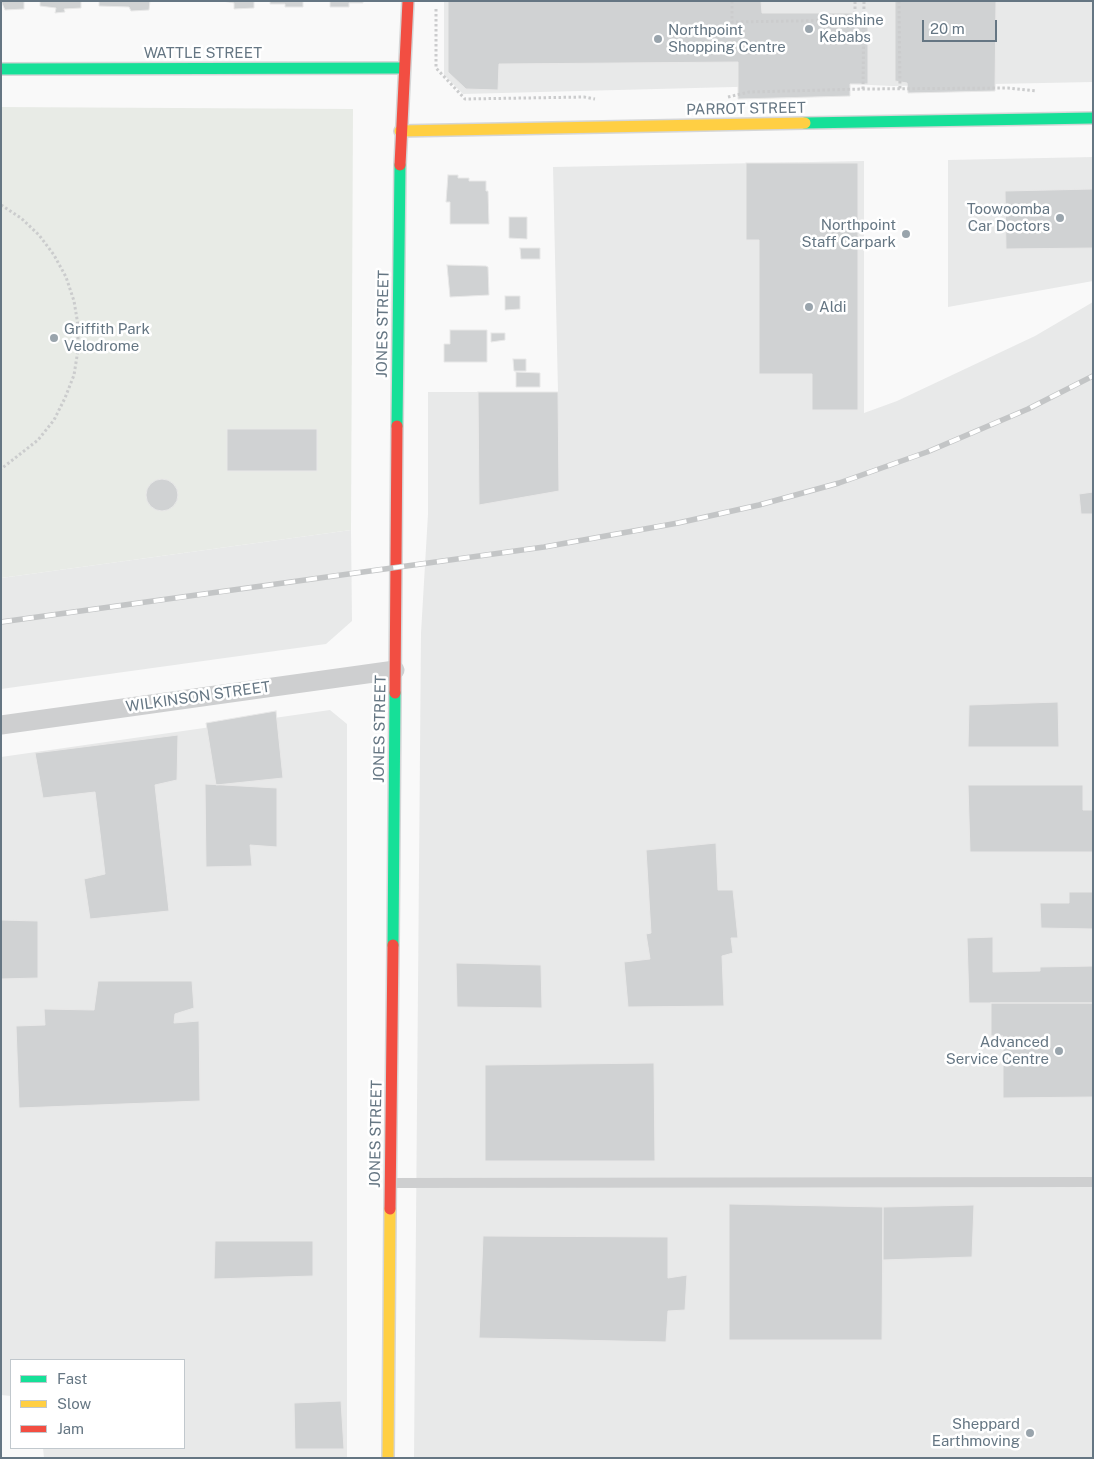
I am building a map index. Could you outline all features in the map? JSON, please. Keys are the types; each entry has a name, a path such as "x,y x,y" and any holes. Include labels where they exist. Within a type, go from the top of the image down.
{"street":[{"name":"JONES STREET","path":"388,1458 400,131 408,1"},
{"name":"WATTLE STREET","path":"1,69 404,68"},
{"name":"PARROT STREET","path":"400,131 1093,118"},
{"name":"WILKINSON STREET","path":"1,725 395,670"}],"lane":[{"path":"391,1183 1093,1182"}],"path":[{"path":"436,1 436,68 465,99 584,97 598,100"},
{"path":"732,1 732,22 855,20 855,1"},
{"path":"863,89 864,1"},
{"path":"899,1 900,89"},
{"path":"722,98 750,92 863,89 1008,88 1037,91"},
{"path":"1,205 21,218 39,235 54,255 66,277 74,301 78,325 78,350 74,375 54,420 38,440 1,469"}],"shaded area":[{"path":"444,1 1093,1 1093,82 893,86 850,84 463,94 444,75"},
{"path":"1,107 353,109 351,530 1,578"},
{"path":"1093,157 1093,281 948,307 948,160"},
{"path":"864,161 864,413 897,401 1035,336 1093,302 1093,1458 414,1458 421,633 428,514 428,392 558,392 553,167"},
{"path":"351,530 352,621 326,644 1,689 1,578"},
{"path":"330,710 347,724 347,1458 44,1458 43,1449 185,1449 185,1359 10,1359 10,1396 1,1395 1,757"}],"building":[{"path":"1,1 24,1 24,9 5,10"},
{"path":"40,1 81,1 81,8 64,9 65,12 55,13 56,8 40,6"},
{"path":"99,1 150,1 149,10 131,11 129,7 99,6"},
{"path":"222,1 254,1 254,8 234,9 234,3"},
{"path":"270,1 303,1 303,7 285,7 285,4 270,4"},
{"path":"330,1 363,1 363,3 349,3 349,7 330,7"},
{"name":"Northpoint Shopping Centre","path":"448,1 761,1 762,13 853,13 854,17 868,17 868,84 850,84 850,96 738,99 738,62 499,64 498,90 466,89 448,72"},
{"path":"895,1 996,1 995,91 908,93 907,83 895,81"},
{"name":"Aldi","path":"746,163 858,163 858,410 812,410 812,374 759,374 759,240 746,240"},
{"path":"448,175 458,175 458,178 469,178 469,181 486,181 489,224 450,224 450,202 446,202"},
{"path":"1093,189 1093,248 1006,249 1005,191"},
{"path":"509,217 527,217 527,239 509,238"},
{"path":"520,248 540,248 540,259 521,259"},
{"path":"447,265 488,267 489,295 450,297"},
{"path":"505,296 520,296 520,309 505,310"},
{"path":"450,330 487,330 487,362 444,362 444,344 450,344"},
{"path":"491,333 505,333 505,340 491,342"},
{"path":"513,359 526,359 526,371 514,371"},
{"path":"516,372 540,373 540,387 516,387"},
{"path":"478,392 558,392 559,491 479,505"},
{"path":"227,429 317,429 317,471 227,471"},
{"path":"162,479 168,480 173,484 177,489 177,501 173,506 168,510 162,511 156,510 151,506 147,501 146,495 147,489 151,484 156,480"},
{"path":"1093,492 1093,514 1081,514 1079,494"},
{"path":"1058,702 1059,747 968,747 969,705"},
{"path":"276,711 283,778 216,785 206,723"},
{"path":"178,735 177,780 155,785 169,911 90,919 84,879 105,874 95,792 43,798 35,753"},
{"path":"205,784 277,788 277,847 250,845 252,866 206,867"},
{"path":"968,785 1083,785 1083,810 1093,810 1093,852 970,852"},
{"path":"716,843 718,890 733,890 738,938 731,938 733,953 722,956 724,1006 628,1007 624,962 650,959 646,934 651,933 646,850"},
{"path":"1069,892 1093,892 1093,929 1041,928 1040,903 1069,903"},
{"path":"1,920 38,921 38,978 1,979"},
{"path":"993,937 993,972 1040,971 1040,967 1093,966 1093,1003 969,1003 967,938"},
{"path":"456,963 541,965 542,1008 457,1007"},
{"path":"98,981 192,981 194,1008 175,1014 174,1023 199,1021 200,1101 19,1108 16,1026 45,1025 44,1009 94,1010"},
{"path":"991,1003 1093,1003 1093,1097 1003,1098 1003,1036 991,1036"},
{"path":"654,1063 655,1161 485,1161 485,1065"},
{"path":"729,1204 883,1207 882,1340 729,1340"},
{"path":"974,1205 972,1257 883,1260 883,1207"},
{"path":"483,1236 668,1237 668,1278 687,1275 685,1310 668,1311 666,1342 479,1338"},
{"path":"215,1241 313,1241 313,1276 214,1279"},
{"path":"341,1401 344,1449 295,1449 294,1403"}],"railway":[{"path":"1,622 544,547 678,523 759,505 839,483 927,452 1028,409 1093,376"}],"traffic: fast":[{"path":"1,69 404,68"},
{"path":"805,123 1093,118"},
{"path":"397,426 400,165"},
{"path":"393,945 395,693"}],"traffic: slow":[{"path":"400,131 805,123"},
{"path":"388,1458 390,1209"}],"traffic: jam":[{"path":"400,165 408,1"},
{"path":"395,693 397,426"},
{"path":"390,1209 393,945"}],"place":[{"name":"Sunshine Kebabs","path":"809,29"},
{"name":"Northpoint Shopping Centre","path":"658,39"},
{"name":"Toowoomba Car Doctors","path":"1060,218"},
{"name":"Northpoint Staff Carpark","path":"906,234"},
{"name":"Aldi","path":"809,307"},
{"name":"Griffith Park Velodrome","path":"54,338"},
{"name":"Advanced Service Centre","path":"1059,1051"},
{"name":"Sheppard Earthmoving","path":"1030,1433"}]}
